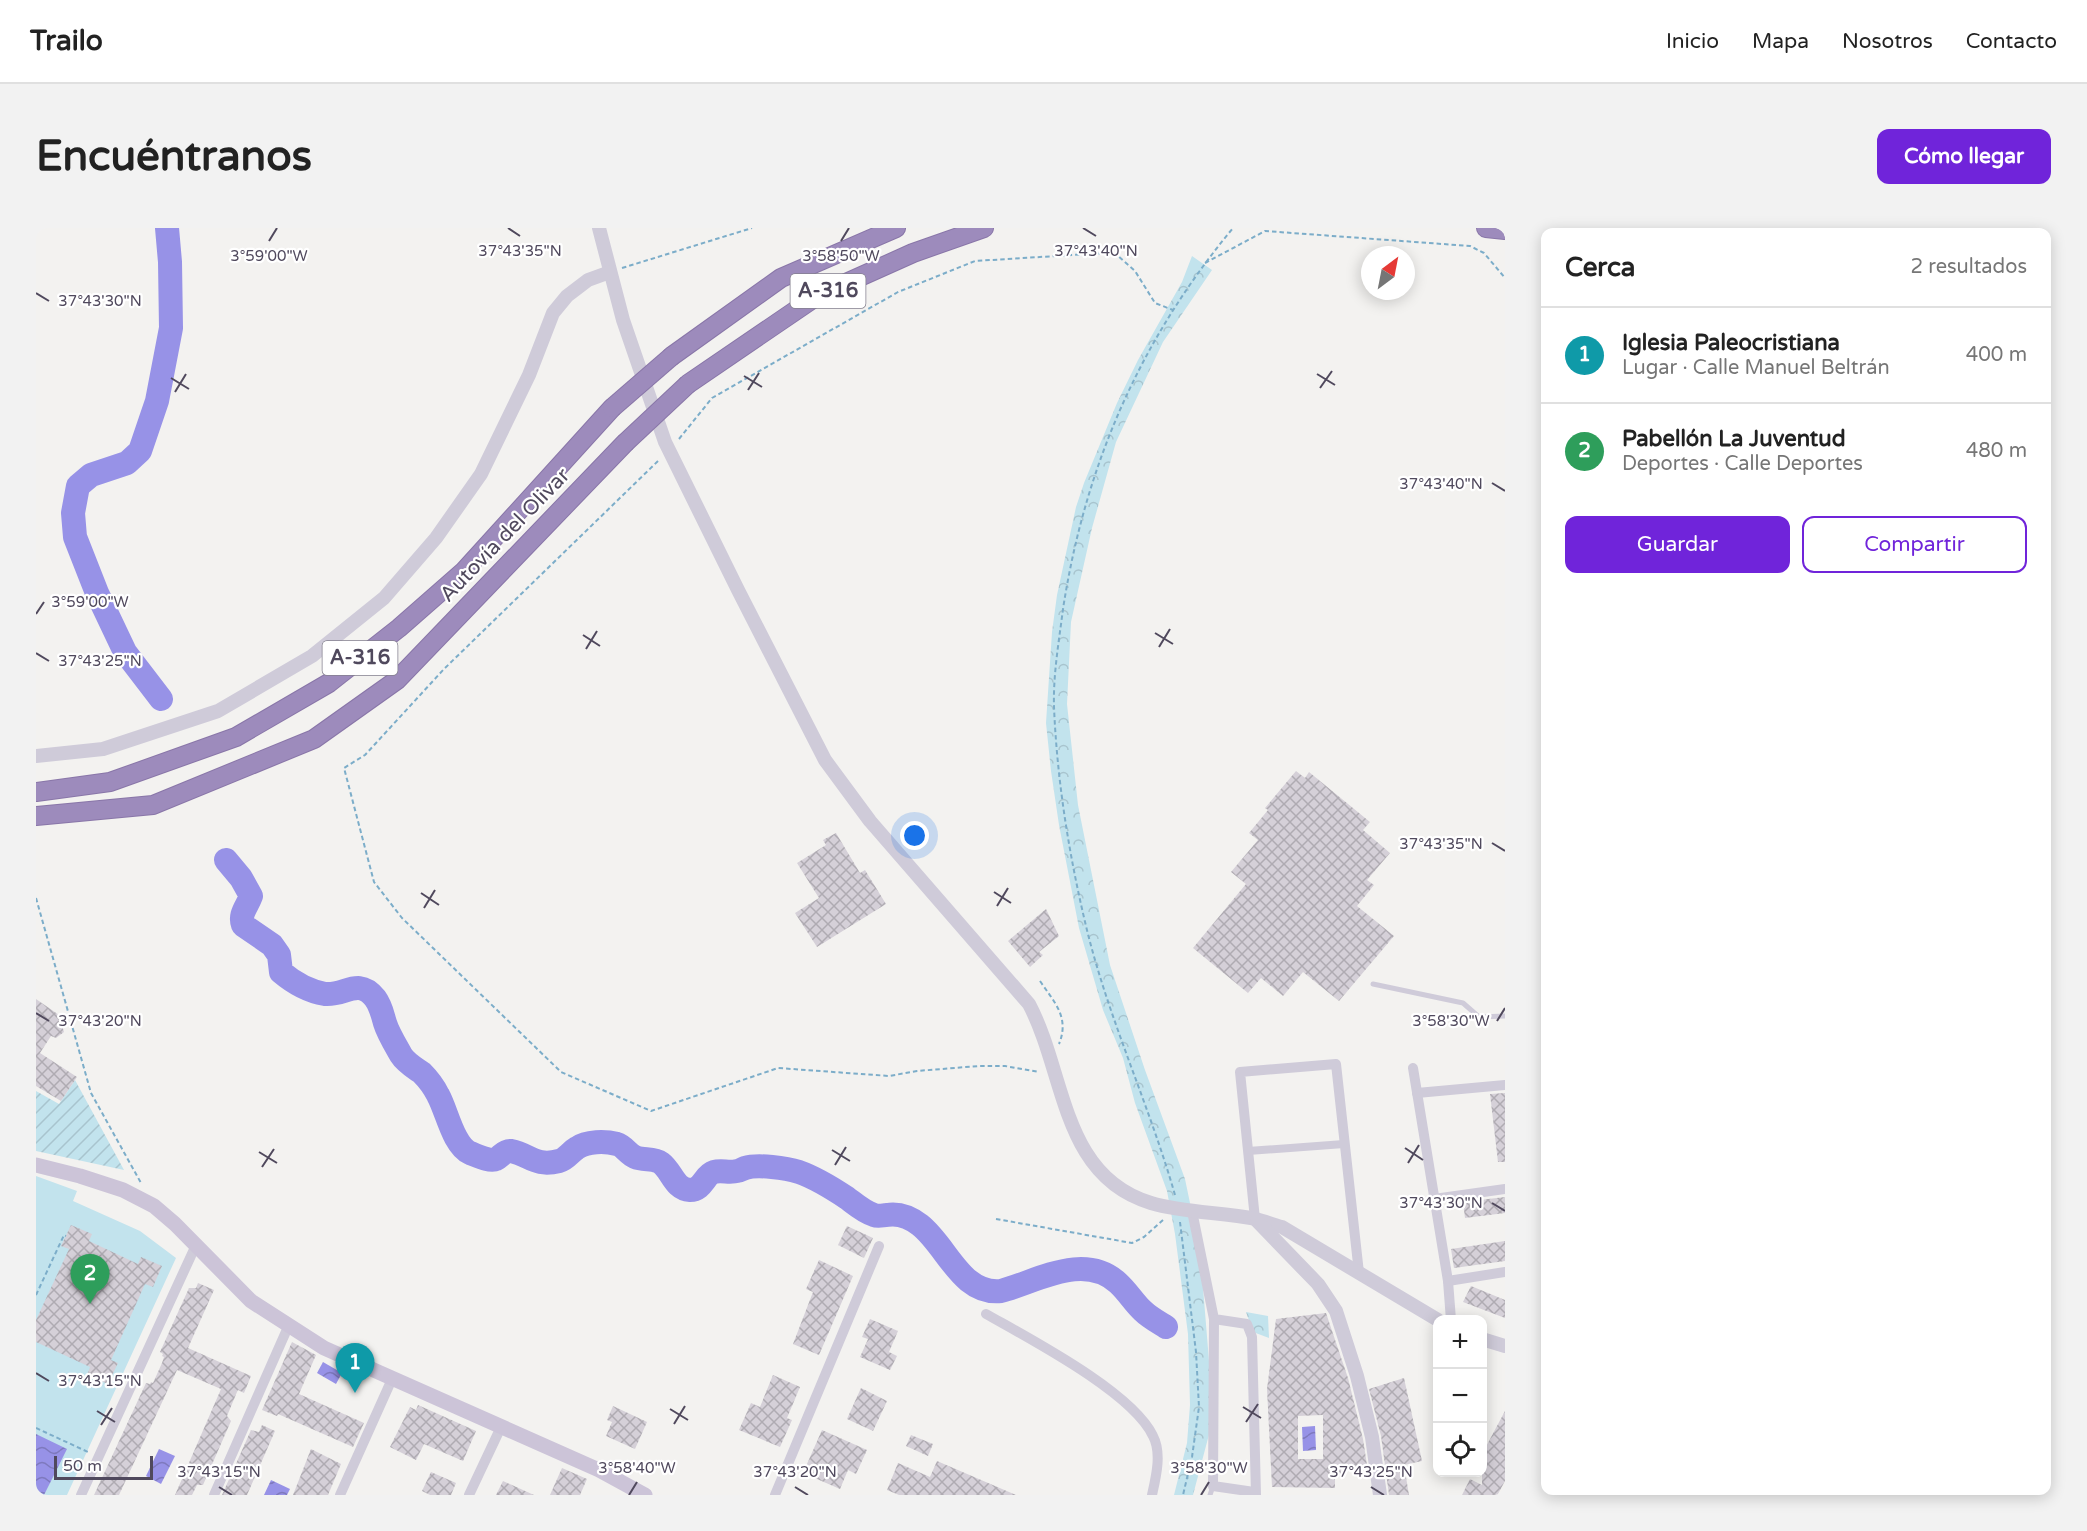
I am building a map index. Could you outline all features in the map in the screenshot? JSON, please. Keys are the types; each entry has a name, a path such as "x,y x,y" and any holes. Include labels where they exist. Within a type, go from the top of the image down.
{"highway":[{"name":"Autovía del Olivar","path":"36,792 110,782 236,737 329,683 399,628 464,571 612,408 672,356 781,279 896,228"},
{"name":"Autovía del Olivar","path":"36,816 153,805 314,739 397,680 625,443 688,384 817,296 913,253 984,228"},
{"path":"1486,228 1505,230"},
{"path":"36,824 153,805"}],"main road":[{"path":"36,1165 123,1190 154,1206 175,1224 251,1301 288,1327 324,1348 599,1470 645,1495"}],"street":[{"path":"599,228 622,320 669,451 825,760 870,821 1029,1004 1040,1024 1065,1108 1088,1159 1103,1174 1132,1196 1149,1203 1256,1219 1282,1227 1433,1318"},
{"path":"36,756 103,749 218,711 312,656 384,598 436,538 481,474 529,375 552,312 567,296 588,280 610,272"},
{"path":"1359,1273 1336,1064 1240,1072 1256,1219 1311,1276 1336,1311 1357,1376 1372,1437 1380,1495"},
{"path":"1413,1068 1448,1281 1451,1315"},
{"path":"1417,1094 1505,1084"},
{"path":"1248,1151 1344,1144"},
{"path":"1434,1198 1505,1189"},
{"path":"1181,1209 1215,1319 1212,1491 1255,1494 1252,1337 1247,1324 1215,1319"},
{"path":"81,1495 196,1245"},
{"path":"775,1495 879,1246"},
{"path":"1448,1281 1505,1272"},
{"path":"986,1314 1082,1371 1114,1393 1133,1410 1154,1437 1157,1456 1152,1495"},
{"path":"214,1495 288,1327"},
{"path":"1487,1341 1505,1346"},
{"path":"340,1495 392,1378"},
{"path":"469,1495 501,1427"}],"lane":[{"path":"1373,984 1463,1003 1479,1017 1505,1016"}],"path":[{"path":"610,272 752,228"},
{"path":"1183,1495 1192,1457 1199,1407 1196,1352 1181,1209 1101,981 1086,927 1067,829 1054,705 1059,638 1068,582 1091,484 1115,422 1143,361 1202,265 1233,228"},
{"path":"1202,265 1265,231 1470,246 1484,254 1505,278"},
{"path":"1040,981 1062,1014 1063,1035 1054,1069 1005,1066 917,1071 889,1076 778,1068 651,1111 561,1072 402,918 374,882 344,768 365,755 444,669 669,451 712,398 898,292 975,261 1105,253 1118,256 1135,271 1155,303 1173,310"},
{"path":"36,898 90,1093 154,1206"},
{"path":"996,1219 1132,1243 1181,1209"},
{"path":"36,1295 64,1235 66,1236"},
{"path":"36,1428 99,1457"}],"green space":[{"path":"1192,256 1212,270 1163,342 1116,442 1092,528 1071,622 1067,704 1078,805 1110,965 1185,1179 1200,1251 1210,1373 1211,1427 1193,1495 1174,1495 1187,1443 1190,1405 1188,1334 1175,1234 1167,1191 1135,1103 1123,1058 1103,1010 1079,928 1059,825 1046,723 1052,632 1057,595 1076,507 1117,403 1138,360 1182,282"},
{"path":"75,1080 124,1170 36,1151 36,1091 59,1104"},
{"path":"36,1176 77,1191 73,1201 140,1231 176,1258 67,1495 36,1495"},
{"path":"1246,1312 1268,1316 1269,1338 1253,1332"}],"water":[{"path":"323,1362 342,1373 336,1384 317,1373"},
{"path":"1315,1426 1316,1450 1303,1451 1302,1427"},
{"path":"36,1434 67,1449 44,1495 36,1495"},
{"path":"159,1449 175,1456 161,1484 146,1476"},
{"path":"271,1480 290,1489 287,1495 264,1495"}],"building":[{"path":"1296,771 1305,778 1309,772 1370,822 1363,830 1390,853 1367,880 1374,885 1357,906 1394,936 1339,1001 1303,972 1283,996 1261,978 1248,993 1193,948 1246,884 1231,872 1258,840 1249,833 1268,810 1265,808"},
{"path":"836,833 860,873 865,870 886,904 817,947 795,913 819,898 797,863 826,845 823,840"},
{"path":"1046,909 1059,936 1039,952 1043,955 1030,967 1008,941"},
{"path":"36,999 59,1015 64,1032 56,1038 51,1036 40,1053 77,1077 61,1101 36,1086"},
{"path":"1505,1093 1505,1162 1498,1162 1490,1094"},
{"path":"1505,1197 1505,1213 1465,1218 1463,1202"},
{"path":"71,1225 92,1234 89,1241 138,1264 141,1257 162,1266 153,1287 145,1284 111,1360 118,1363 108,1384 87,1375 90,1367 36,1342 36,1320 69,1249 61,1246"},
{"path":"847,1226 873,1238 864,1258 838,1245"},
{"path":"1505,1241 1505,1261 1454,1268 1451,1249"},
{"path":"819,1260 853,1276 819,1355 793,1344 813,1292 806,1289"},
{"path":"198,1283 214,1290 188,1348 251,1376 244,1393 238,1390 237,1392 227,1416 231,1421 203,1485 197,1485 192,1495 175,1495 221,1389 177,1370 119,1495 94,1495 146,1383 153,1383 164,1357 160,1352 189,1288 196,1288"},
{"path":"1471,1286 1505,1300 1505,1318 1463,1302"},
{"path":"1326,1313 1348,1378 1367,1465 1341,1469 1341,1477 1335,1478 1335,1488 1272,1487 1267,1389 1276,1319","holes":["1323,1415 1323,1459 1298,1459 1298,1416"]},
{"path":"870,1319 898,1331 889,1352 897,1356 890,1370 860,1357 868,1339 862,1337"},
{"path":"292,1342 316,1355 299,1394 364,1423 353,1447 278,1414 277,1416 262,1410"},
{"path":"773,1375 800,1387 787,1418 792,1420 780,1447 739,1430 751,1403 760,1407"},
{"path":"1404,1378 1422,1461 1404,1465 1409,1495 1389,1495 1381,1436 1369,1389"},
{"path":"861,1388 887,1401 873,1431 847,1419"},
{"path":"418,1405 476,1431 463,1461 424,1444 416,1460 390,1447 410,1407 416,1410"},
{"path":"613,1406 647,1422 635,1449 606,1436 612,1422 607,1420"},
{"path":"1505,1411 1505,1481 1498,1494 1501,1495 1462,1495 1470,1479 1482,1485 1482,1477 1487,1477 1487,1445"},
{"path":"262,1425 275,1431 247,1495 222,1495 251,1430 259,1432"},
{"path":"822,1430 867,1450 856,1474 848,1470 840,1489 803,1473"},
{"path":"911,1435 933,1444 928,1456 906,1446"},
{"path":"311,1449 341,1464 328,1495 293,1495"},
{"path":"937,1461 1016,1495 899,1495 887,1490 898,1463 930,1477"},
{"path":"562,1468 587,1479 580,1495 550,1495"},
{"path":"431,1472 456,1483 451,1495 430,1495 422,1491"},
{"path":"503,1481 534,1495 496,1495"}],"waterway":[{"path":"161,699 125,652 97,593 75,537 73,513 78,486 91,475 127,463 140,451 157,401 171,328 167,228"},
{"path":"226,860 241,878 251,896 243,914 243,925 272,945 279,955 281,972 291,980 319,993 332,994 357,988 369,992 379,1004 388,1031 401,1055 433,1086 459,1143 470,1153 493,1160 511,1151 544,1163 562,1160 586,1144 612,1143 619,1145 635,1157 661,1163 680,1186 690,1190 698,1188 717,1171 734,1172 757,1166 793,1171 805,1174 824,1184 870,1214 900,1215 916,1222 930,1234 956,1267 975,1285 987,1290 1001,1291 1061,1272 1076,1269 1091,1270 1105,1274 1118,1283 1145,1313 1166,1327"}],"place":[{"name":"Pabellón La Juventud","path":"90,1304"},
{"name":"Iglesia Paleocristiana","path":"355,1393"}]}
